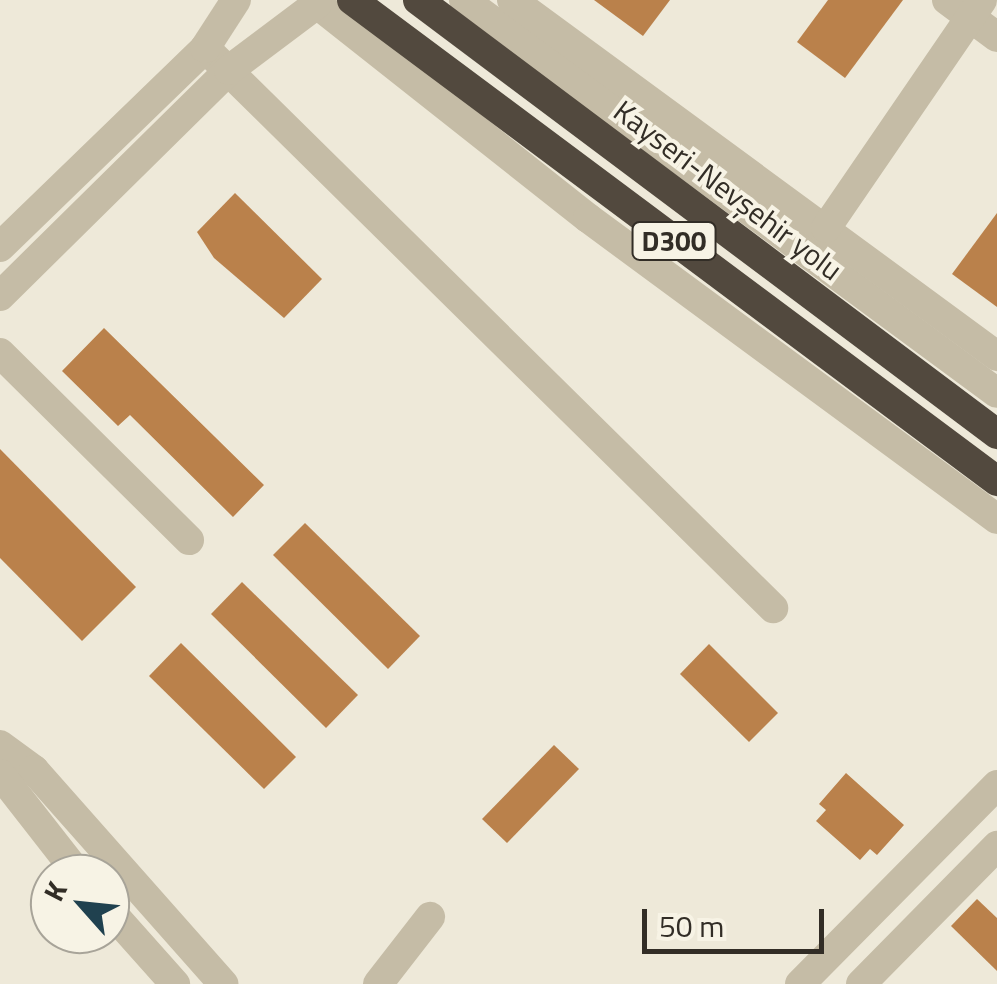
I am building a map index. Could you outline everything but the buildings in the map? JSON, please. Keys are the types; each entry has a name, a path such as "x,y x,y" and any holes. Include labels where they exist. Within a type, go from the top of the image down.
{"highway":[{"name":"D300","path":"352,0 997,481"},
{"name":"Kayseri-Nevşehir yolu","path":"418,0 997,434"}],"street":[{"path":"0,247 205,48 236,0"},
{"path":"464,0 997,393"},
{"path":"512,0 997,356"},
{"path":"0,296 230,70 315,2 588,218 997,519"},
{"path":"826,228 966,6 997,37"},
{"path":"205,48 773,608"},
{"path":"0,353 189,540"},
{"path":"0,745 34,770 223,984"},
{"path":"0,774 62,854"},
{"path":"800,984 997,785"},
{"path":"862,984 997,846"},
{"path":"378,984 430,917"},
{"path":"130,933 174,984"}]}
